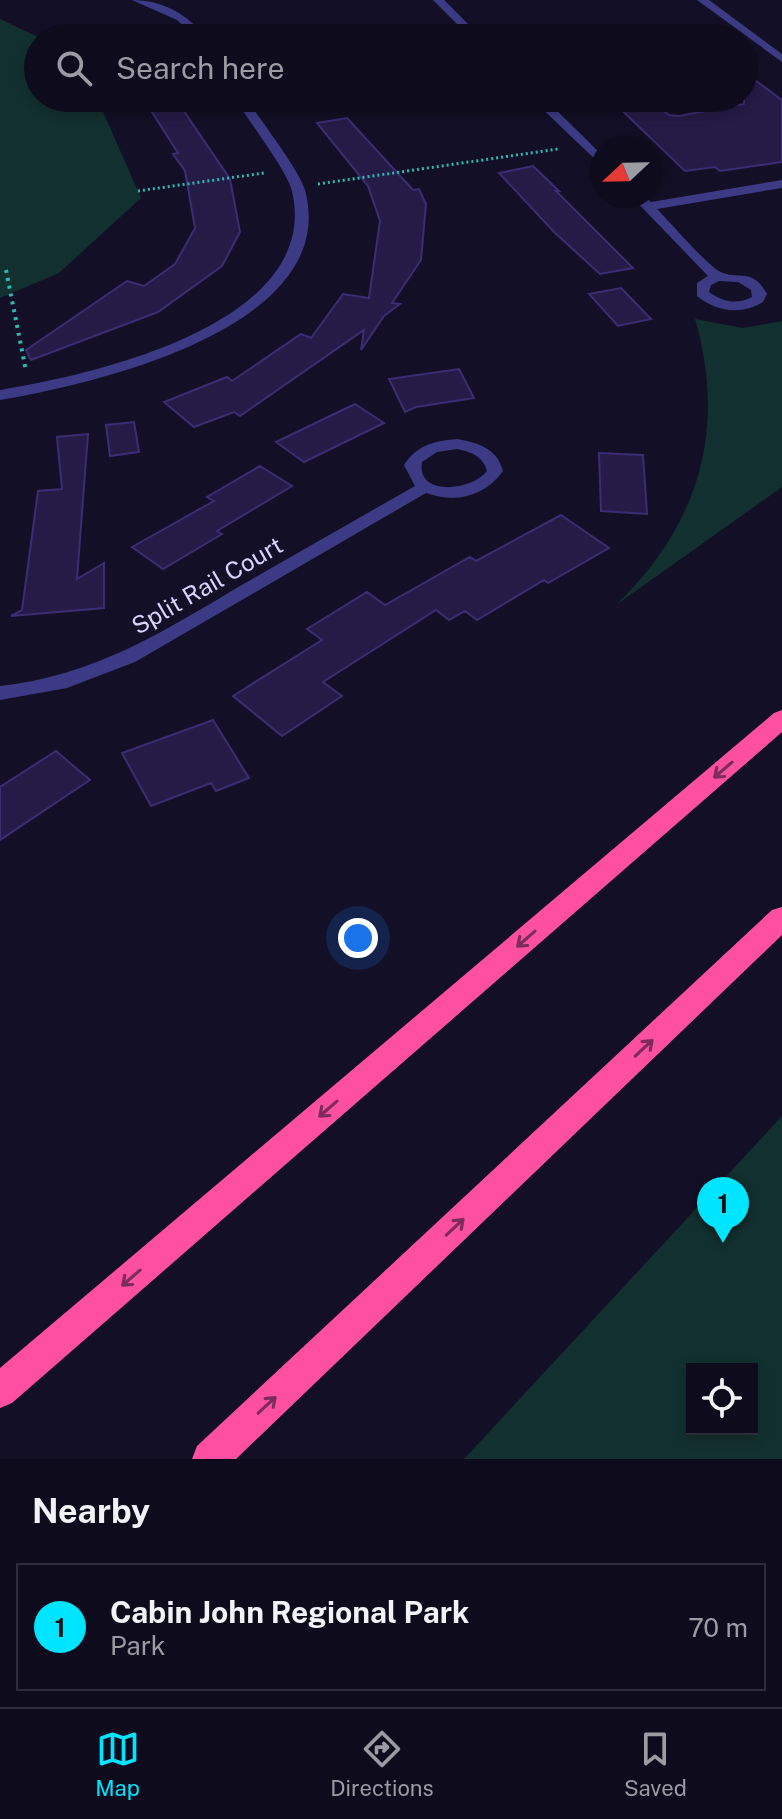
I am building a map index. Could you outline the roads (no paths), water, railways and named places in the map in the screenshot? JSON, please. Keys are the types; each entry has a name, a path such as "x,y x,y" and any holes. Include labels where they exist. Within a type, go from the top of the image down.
{"highway":[{"path":"0,1391 782,719"},
{"path":"210,1459 782,918"}],"street":[{"path":"137,0 179,15 190,24"},
{"path":"438,0 463,24"},
{"path":"702,0 735,24"},
{"path":"758,41 782,59"},
{"path":"0,395 30,391 147,360 242,311 279,277 300,240 303,211 298,187 249,112"},
{"path":"551,112 590,150"},
{"path":"662,199 782,184"},
{"path":"649,208 717,277"},
{"path":"470,446 489,456 494,463 492,478 475,490 450,493 426,486 413,472 412,465 416,457 433,447 470,446"},
{"name":"Split Rail Court","path":"0,693 50,687 105,670 154,645 426,486"}],"place":[{"name":"Cabin John Regional Park","path":"723,1243"}]}
